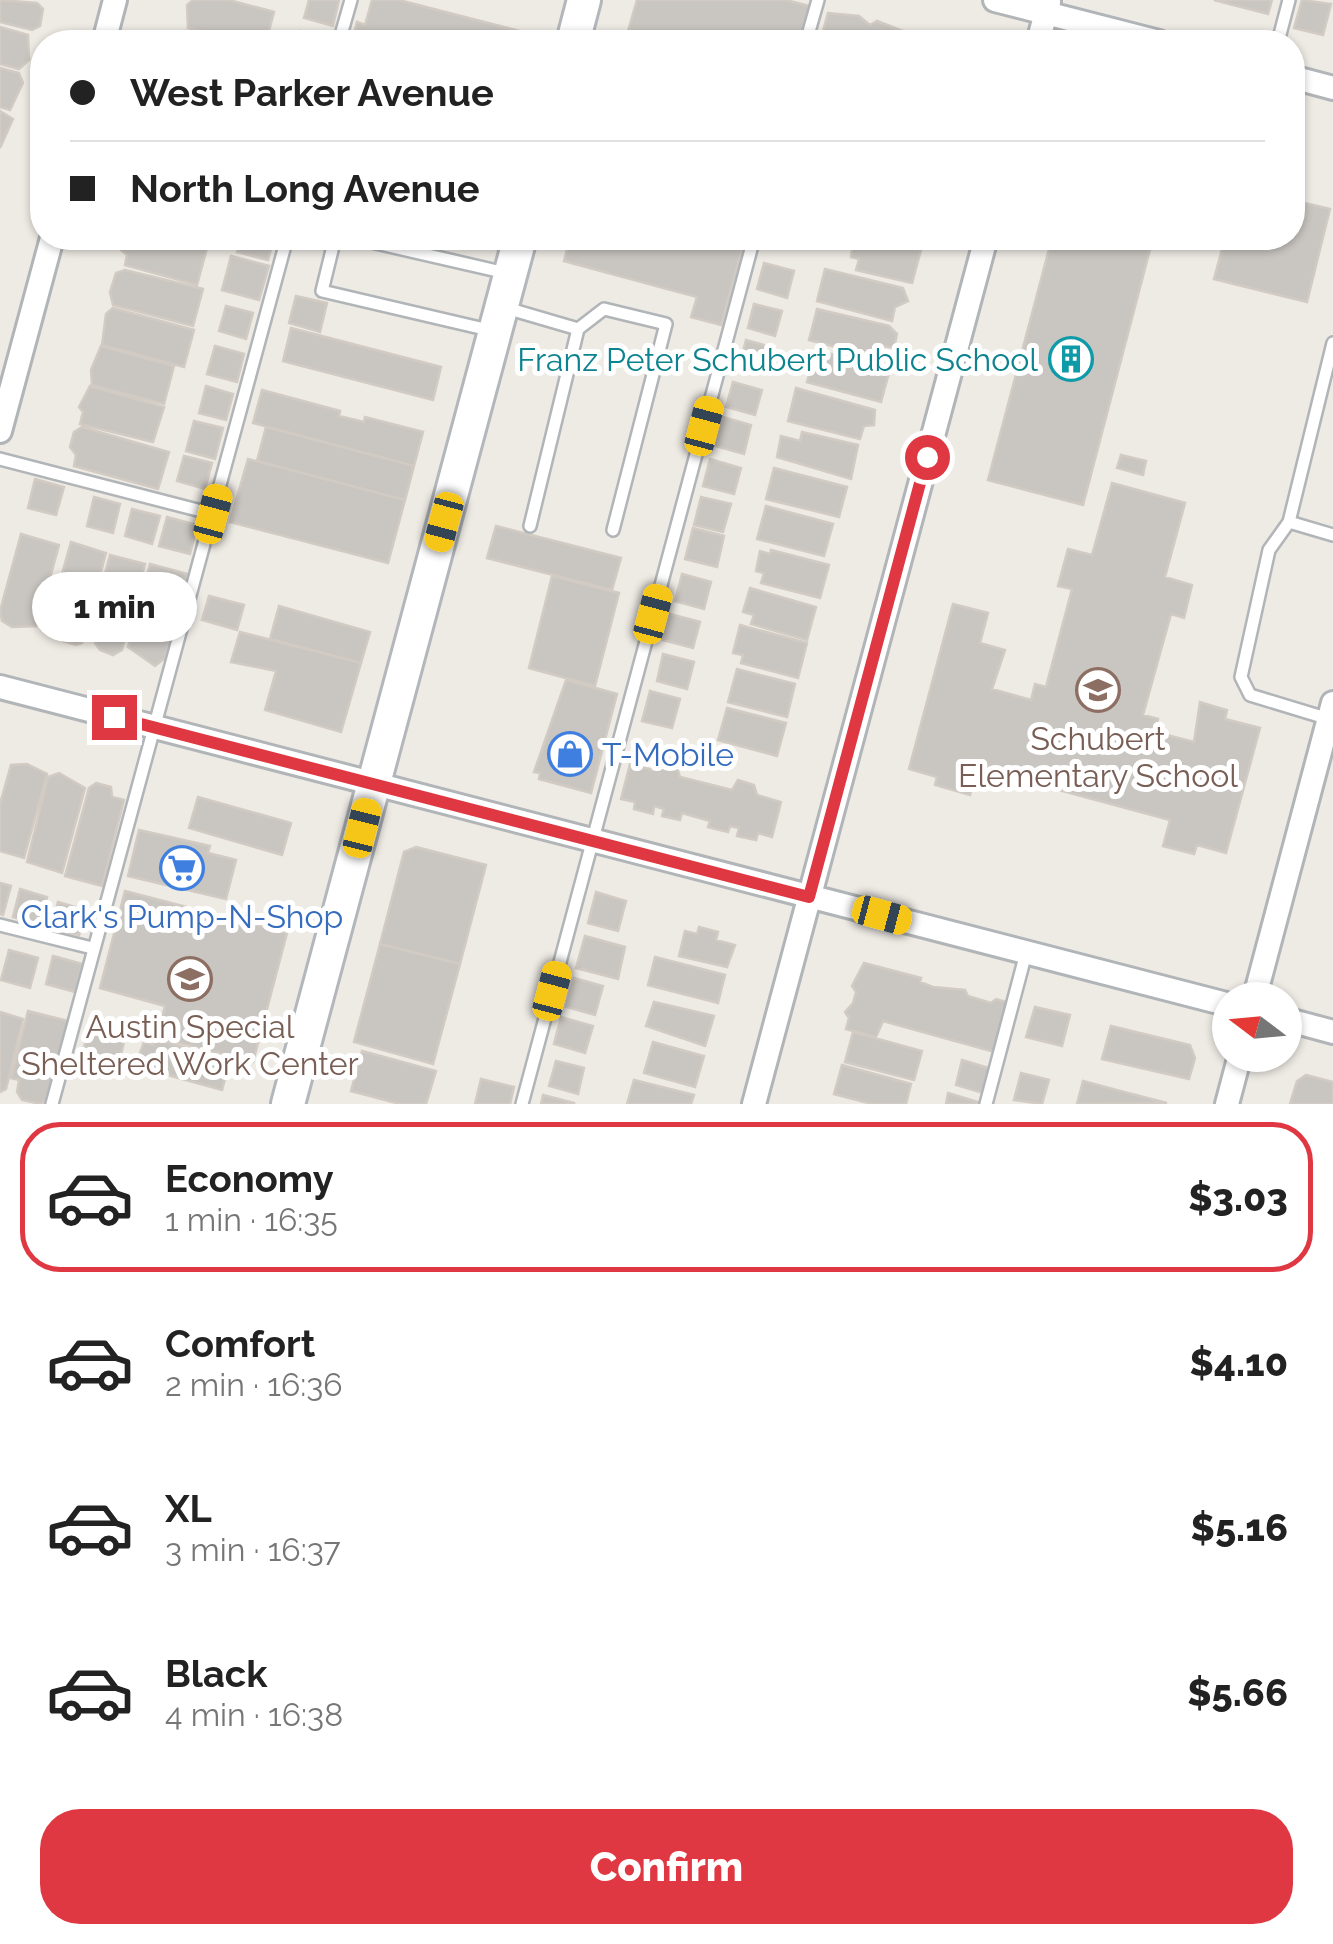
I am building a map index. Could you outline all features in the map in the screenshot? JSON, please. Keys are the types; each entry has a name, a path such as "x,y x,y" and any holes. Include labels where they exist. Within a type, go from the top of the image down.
{"main road":[{"path":"576,30 584,0"},
{"path":"288,1104 517,250"}],"street":[{"path":"107,30 115,0"},
{"path":"995,0 1048,6 1122,30"},
{"path":"1305,80 1333,88"},
{"path":"0,431 49,250"},
{"path":"754,1104 983,250"},
{"path":"0,687 1212,1000"},
{"path":"1259,982 1331,711"},
{"path":"1302,1024 1333,1032"},
{"path":"1227,1104 1235,1072"}],"lane":[{"path":"342,30 350,0"},
{"path":"809,30 818,0"},
{"path":"1281,30 1289,0"},
{"path":"52,1104 284,250"},
{"path":"331,250 322,291 578,329"},
{"path":"406,250 510,274"},
{"path":"522,1104 751,250"},
{"path":"530,526 578,329 604,310 666,324 612,530"},
{"path":"1331,711 1259,700 1244,689 1240,677 1269,550 1288,522 1333,343"},
{"path":"0,459 213,514"},
{"path":"1288,522 1333,535"},
{"path":"0,924 92,948"},
{"path":"986,1104 1026,952"}],"building":[{"path":"0,0 37,3 43,9 40,26 32,30 0,22"},
{"path":"193,0 229,0 274,12 269,30 196,30 188,28 187,5"},
{"path":"309,0 339,0 333,26 304,18"},
{"path":"372,0 399,0 515,30 355,30 357,22 365,25"},
{"path":"637,0 786,0 809,6 802,30 628,30"},
{"path":"1214,0 1272,0 1268,14"},
{"path":"1302,0 1331,4 1323,35 1294,28"},
{"path":"828,13 859,16 870,25 877,21 900,30 823,30"},
{"path":"0,27 28,35 29,60 19,69 0,64"},
{"path":"0,68 19,73 23,83 10,110 0,107"},
{"path":"0,111 13,119 0,148"},
{"path":"1305,203 1330,209 1307,302 1214,279 1222,250 1305,250"},
{"path":"121,250 206,250 197,285 125,265 127,255"},
{"path":"238,250 271,250 268,260"},
{"path":"567,250 742,250 721,325 691,317 697,297 564,261"},
{"path":"852,250 921,250 912,283 856,270 859,259 851,257"},
{"name":"Franz Peter Schubert Public School","path":"1049,250 1150,250 1083,505 988,480"},
{"path":"231,256 269,266 259,300 222,290"},
{"path":"764,263 794,271 787,298 757,289"},
{"path":"825,269 903,288 908,301 895,307 892,321 817,301"},
{"path":"125,270 203,289 193,326 113,305 110,292 116,273"},
{"path":"296,296 327,303 320,332 289,323"},
{"path":"754,304 782,311 775,336 748,328"},
{"path":"226,306 253,313 246,339 219,331"},
{"path":"113,308 194,330 184,367 102,345 106,314"},
{"path":"817,309 889,326 897,334 894,348 883,346 879,358 809,340"},
{"path":"291,328 441,367 433,400 283,361"},
{"path":"746,340 774,348 767,374 739,367"},
{"path":"101,346 174,366 164,404 92,385 91,370"},
{"path":"215,346 244,354 237,382 207,374"},
{"path":"816,350 890,369 881,402 807,382"},
{"path":"733,382 762,390 755,415 726,407"},
{"path":"90,386 164,407 153,442 80,424 83,412 79,407"},
{"path":"206,386 233,394 226,420 199,413"},
{"path":"796,388 875,410 874,425 864,426 860,439 788,421"},
{"path":"262,390 340,411 339,416 364,422 365,417 423,432 414,466 253,423"},
{"path":"723,417 751,425 744,454 715,446"},
{"path":"194,421 223,428 215,459 186,451"},
{"path":"82,427 169,452 158,489 74,466 76,455 70,447 74,432"},
{"path":"266,427 414,466 405,500 257,461"},
{"path":"802,432 858,445 851,479 777,457 781,436 800,441"},
{"path":"1121,455 1146,461 1143,475 1117,468"},
{"path":"184,456 212,463 205,489 177,481"},
{"path":"248,459 405,500 388,563 230,522"},
{"path":"710,459 741,468 734,494 703,486"},
{"path":"774,468 847,487 839,517 766,499"},
{"path":"35,479 64,487 56,515 28,508"},
{"path":"1112,483 1185,503 1165,577 1192,585 1184,618 1171,614 1143,715 1158,719 1155,732 1194,742 1200,702 1227,710 1225,719 1260,728 1226,853 1197,845 1194,854 1163,846 1170,820 977,768 970,795 935,785 937,777 909,769 953,604 988,613 980,643 1005,650 992,689 1031,700 1035,684 1046,687 1072,589 1058,586 1068,549 1092,555"},
{"path":"94,497 120,504 113,533 87,526"},
{"path":"701,497 731,504 723,532 694,525"},
{"path":"766,506 833,524 824,556 757,539"},
{"path":"132,509 160,516 152,544 125,536"},
{"path":"167,517 197,525 190,554 159,546"},
{"path":"496,526 621,558 612,590 487,558"},
{"path":"693,528 724,536 717,567 685,559"},
{"path":"21,534 59,545 37,626 12,627 2,621 0,611"},
{"path":"71,542 106,553 82,643 76,645 63,641 59,631 47,627"},
{"path":"771,550 829,565 820,598 761,583 764,573 756,571 760,551 770,554"},
{"path":"110,555 145,564 122,650 113,655 100,650 95,643 98,631 90,628"},
{"path":"150,564 187,574 165,658 155,666 128,647"},
{"path":"682,574 711,582 704,609 675,601"},
{"path":"552,576 619,593 595,686 529,668"},
{"path":"750,588 816,607 807,640 751,624 754,615 743,612"},
{"path":"209,596 244,605 237,630 202,620"},
{"path":"279,606 370,632 361,663 270,639"},
{"path":"670,614 700,622 693,648 663,640"},
{"path":"740,625 807,643 798,678 741,663 743,655 733,653"},
{"path":"240,632 361,663 341,732 265,710 276,671 231,662"},
{"path":"663,654 694,662 687,689 657,681"},
{"path":"737,669 795,684 787,717 728,702"},
{"name":"T-Mobile","path":"566,680 617,694 591,793 539,779 540,773 534,772"},
{"path":"650,691 680,699 672,728 642,721"},
{"path":"727,708 786,723 777,756 718,740"},
{"path":"661,761 676,764 680,777 732,790 738,780 754,785 757,795 781,802 772,837 758,833 756,840 737,836 739,828 730,826 728,832 708,827 710,821 682,813 680,820 662,816 664,809 654,806 653,814 634,809 635,802 621,799 630,764 653,770"},
{"path":"27,764 47,774 24,858 0,851 0,804 11,765"},
{"path":"59,773 85,788 62,873 27,862 48,777"},
{"path":"96,783 111,787 112,797 124,800 102,886 65,876 89,788"},
{"path":"198,797 291,823 282,855 189,828"},
{"name":"Clark's Pump-N-Shop","path":"139,830 210,846 208,853 236,860 226,899 128,876"},
{"path":"416,847 486,865 460,964 380,944 404,852"},
{"path":"0,883 11,886 3,915 0,914"},
{"path":"20,889 47,897 40,924 13,917"},
{"path":"125,891 287,933 253,1062 157,1037 165,1006 100,988"},
{"path":"596,892 626,901 618,931 588,923"},
{"path":"58,902 86,910 79,935 51,928"},
{"path":"699,927 718,932 716,940 735,945 727,967 679,956 685,931 697,934"},
{"path":"585,936 625,947 618,979 576,968"},
{"path":"380,944 460,964 433,1064 354,1042"},
{"path":"9,950 38,958 30,988 1,980"},
{"path":"53,956 82,964 75,992 46,984"},
{"path":"655,957 725,975 718,1003 648,985"},
{"path":"864,963 921,978 920,982 933,987 965,990 968,996 991,1003 996,999 1007,1002 1010,1006 998,1053 883,1021 876,1037 846,1029 849,1018 845,1012 856,992 852,986"},
{"path":"574,978 603,986 595,1015 566,1007"},
{"path":"654,1002 714,1016 705,1046 646,1026"},
{"path":"1035,1007 1070,1015 1062,1046 1026,1037"},
{"path":"28,1011 68,1021 47,1099 41,1104 22,1100 17,1092 19,1080 11,1078"},
{"path":"0,1012 23,1019 6,1089 0,1092"},
{"path":"561,1017 593,1026 585,1053 554,1044"},
{"path":"90,1022 127,1031 119,1062 83,1052"},
{"path":"1111,1026 1190,1045 1195,1058 1189,1079 1102,1059"},
{"path":"853,1032 922,1051 914,1080 845,1062"},
{"path":"155,1039 230,1060 222,1090 146,1069 147,1064 137,1061 144,1042 153,1045"},
{"path":"653,1042 704,1056 695,1087 644,1073"},
{"path":"362,1051 436,1071 426,1104 400,1104 351,1091"},
{"path":"962,1060 989,1068 983,1093 956,1085"},
{"path":"556,1061 584,1068 578,1094 549,1086"},
{"path":"842,1065 911,1084 906,1104 872,1104 834,1094"},
{"path":"1021,1073 1049,1080 1042,1104 1014,1100"},
{"path":"1306,1075 1333,1082 1333,1104 1290,1104 1297,1081"},
{"path":"481,1079 514,1087 510,1104 475,1104"},
{"path":"634,1080 694,1095 691,1104 627,1104"},
{"path":"1083,1081 1124,1092 1167,1103 1077,1104"},
{"path":"948,1093 978,1102 946,1104"},
{"path":"543,1095 574,1103 574,1104 541,1104"}],"place":[{"name":"Franz Peter Schubert Public School","path":"1071,359"},
{"name":"Schubert Elementary School","path":"1098,690"},
{"name":"T-Mobile","path":"570,754"},
{"name":"Clark's Pump-N-Shop","path":"182,868"},
{"name":"Austin Special Sheltered Work Center","path":"190,979"}],"route":[{"path":"114,717 809,897 927,457"}]}
